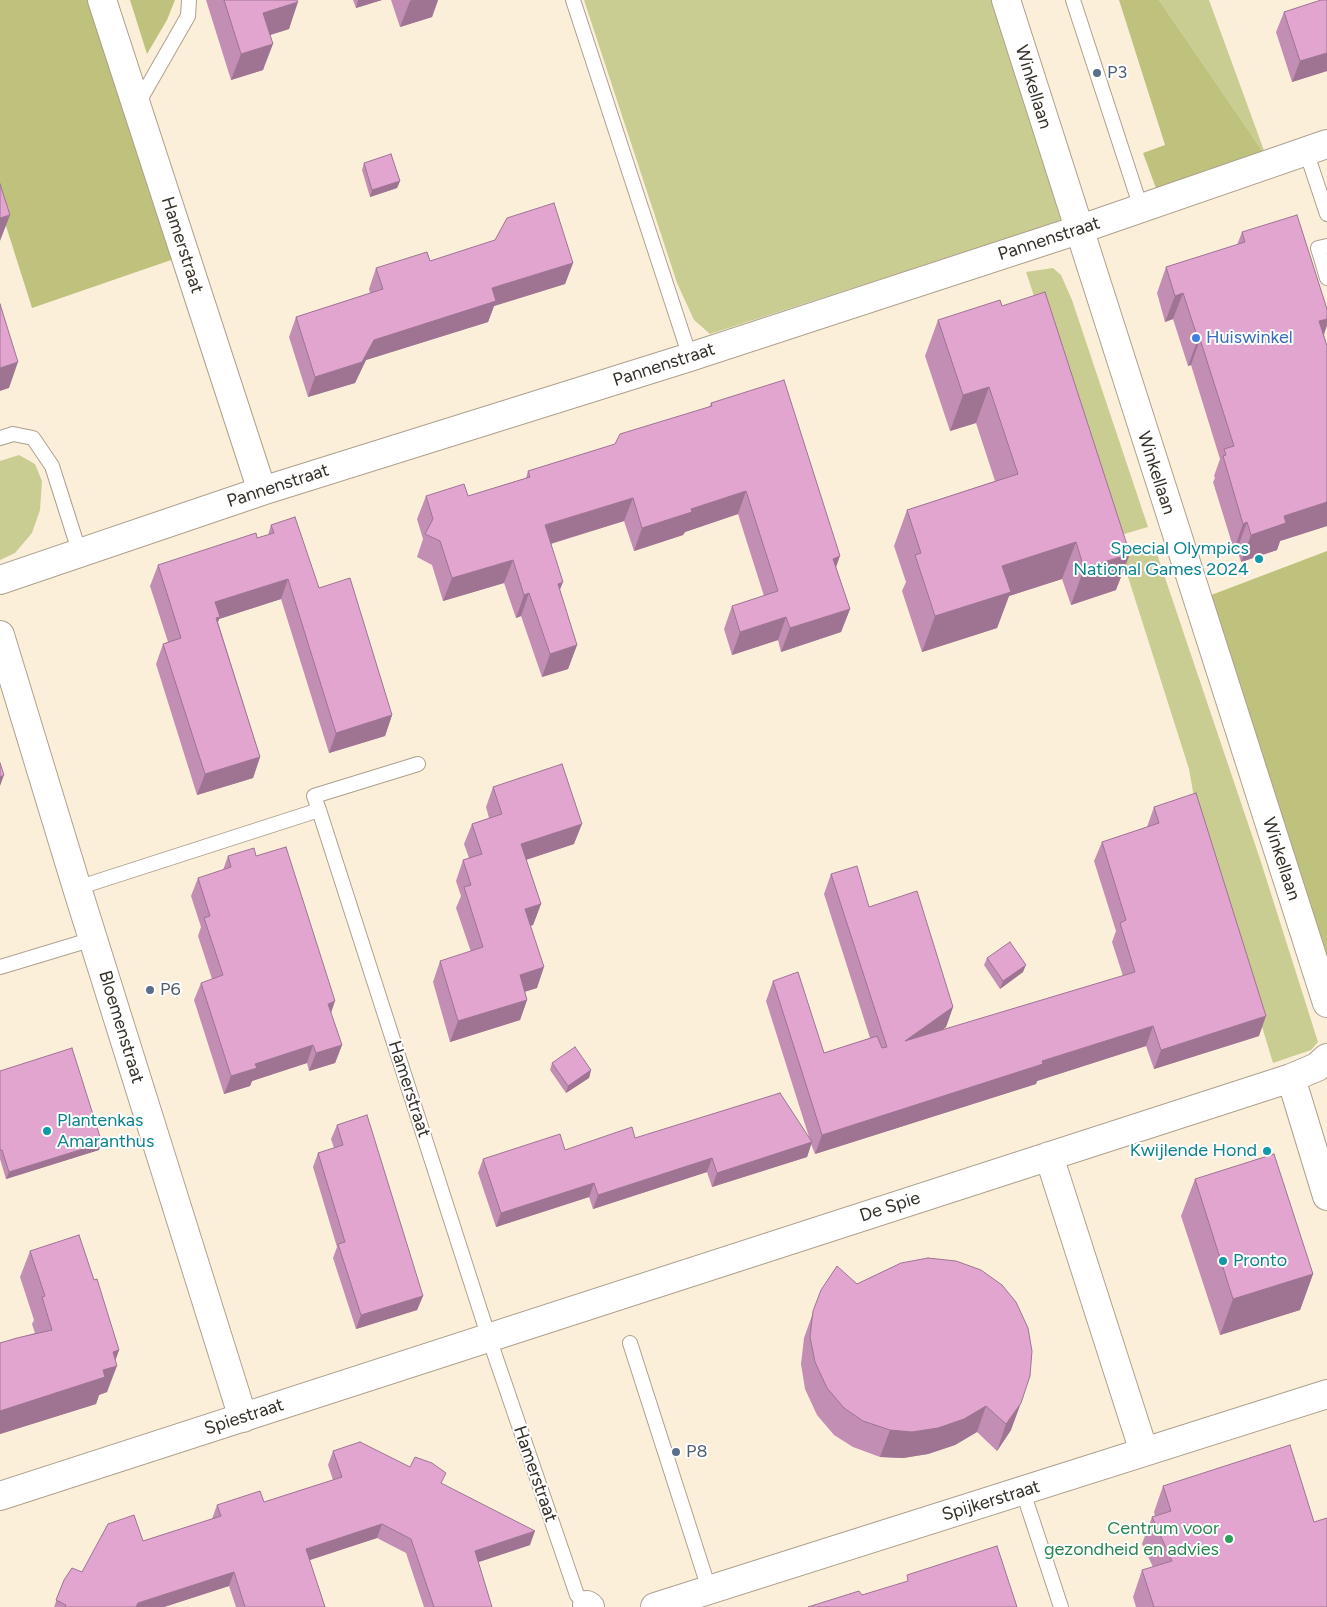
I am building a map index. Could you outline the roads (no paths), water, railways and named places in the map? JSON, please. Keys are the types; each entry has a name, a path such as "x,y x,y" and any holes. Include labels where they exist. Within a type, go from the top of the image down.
{"street":[{"name":"Hamerstraat","path":"102,0 262,491"},
{"name":"Winkellaan","path":"1006,0 1078,230 1321,966 1327,1003"},
{"name":"Pannenstraat","path":"0,580 262,491 690,357 1078,230 1317,147"},
{"name":"Bloemenstraat","path":"0,635 243,1418"},
{"path":"1327,1058 1317,1067 1291,1078 1327,1196"},
{"name":"De Spie","path":"489,1338 1291,1078"},
{"path":"1049,1156 1144,1452"},
{"name":"Spiestraat","path":"0,1496 489,1338"},
{"name":"Spijkerstraat","path":"655,1607 1327,1394"}],"lane":[{"path":"137,106 188,16 189,0"},
{"path":"573,0 690,357"},
{"path":"1073,0 1141,208"},
{"path":"1317,147 1327,214"},
{"path":"1327,246 1318,248 1327,278"},
{"path":"0,438 13,434 33,438 38,445 52,466 80,554"},
{"path":"77,888 319,810 314,796 418,764"},
{"name":"Hamerstraat","path":"319,810 489,1338 577,1595 588,1606"},
{"path":"0,967 93,939"},
{"path":"630,1343 709,1589"},
{"path":"1022,1492 1060,1607"}],"place":[{"name":"P3","path":"1097,73"},
{"name":"Huiswinkel","path":"1196,338"},
{"name":"Special Olympics National Games 2024","path":"1259,559"},
{"name":"P6","path":"150,990"},
{"name":"Plantenkas Amaranthus","path":"47,1131"},
{"name":"Kwijlende Hond","path":"1267,1151"},
{"name":"Pronto","path":"1223,1261"},
{"name":"P8","path":"676,1452"},
{"name":"Centrum voor gezondheid en advies","path":"1229,1539"}]}
